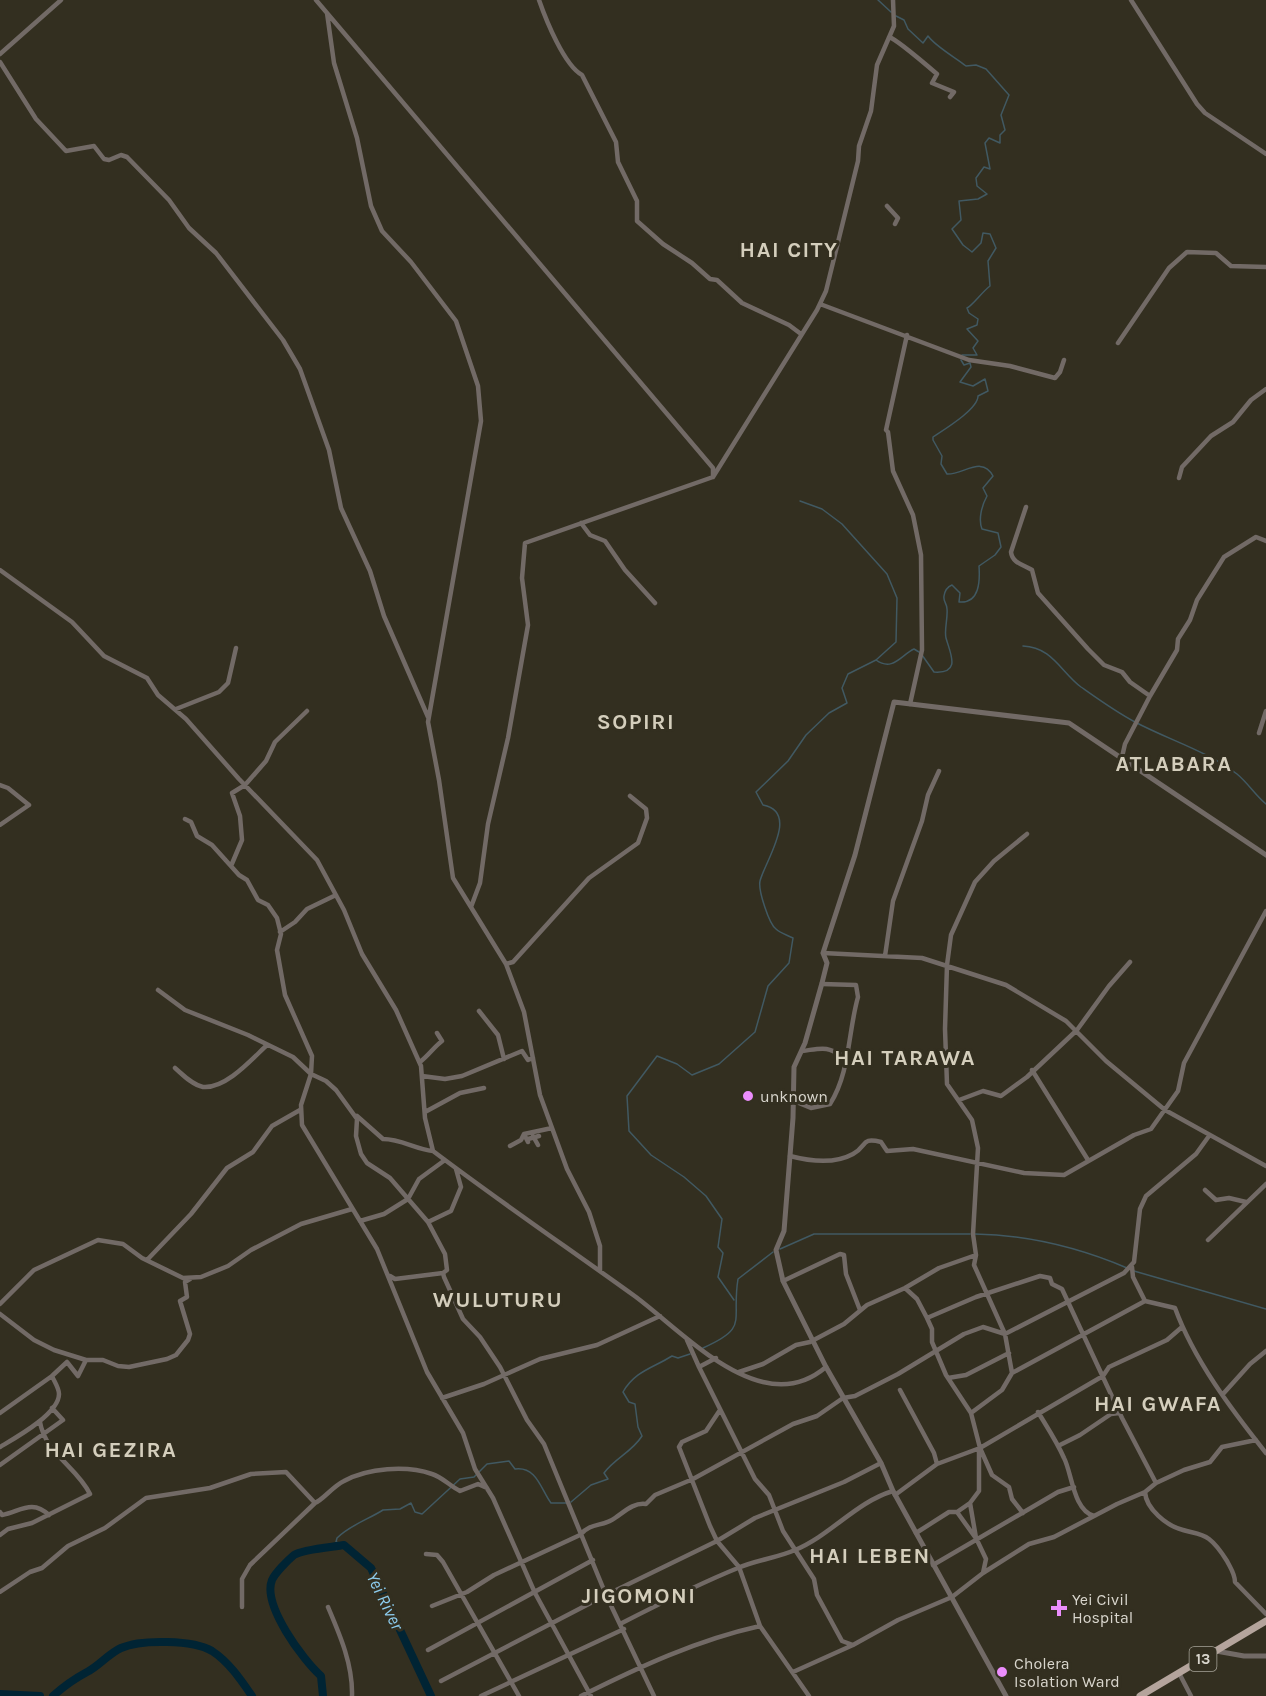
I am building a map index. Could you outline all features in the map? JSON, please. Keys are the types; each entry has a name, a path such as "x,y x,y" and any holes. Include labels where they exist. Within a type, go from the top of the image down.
{"main road":[{"name":"13","path":"1140,1696 1266,1621"}],"street":[{"path":"0,54 61,0"},
{"path":"316,0 713,468 713,477"},
{"path":"539,0 554,36 573,70 582,75 616,142 618,162 637,201 637,221 663,244 727,288 742,303 789,325 801,334"},
{"path":"471,907 480,883 488,824 508,738 528,625 522,578 525,543 713,477 820,304 838,247 858,161 859,146 871,111 877,65 894,26 893,0"},
{"path":"1131,0 1205,114 1266,154"},
{"path":"327,13 334,63 357,138 371,206 382,231 411,262 456,321 481,400 476,452 428,717"},
{"path":"889,37 897,40 916,59 937,74 932,83 954,92 950,97"},
{"path":"0,62 36,119 66,151 94,146 104,159 109,160 121,155 128,157 169,200 189,228 216,253 283,340 309,387 329,450 341,508 370,571 384,616 428,717 453,878 506,963 524,1012 540,1095 567,1169 590,1212 600,1246 600,1271"},
{"path":"887,207 898,218 895,224"},
{"path":"1118,343 1169,268 1187,252 1216,253 1231,266 1266,267"},
{"path":"820,304 969,360 1010,366 1055,378 1064,360"},
{"path":"907,335 886,430 896,481 913,515 921,555 922,650 910,704"},
{"path":"1179,478 1182,467 1211,436 1233,422 1251,400 1266,388"},
{"path":"1026,507 1011,552 1012,557 1019,566 1032,570 1038,593 1088,649 1104,665 1122,672 1130,682 1150,696"},
{"path":"581,523 590,534 605,541 625,570 655,603"},
{"path":"1122,757 1135,722 1177,650 1178,639 1190,620 1197,600 1224,557 1256,537 1266,541"},
{"path":"0,570 72,622 104,656 140,672 147,678 158,695 176,709 318,860 362,954 396,1010 420,1062 432,1151"},
{"path":"176,709 219,692 228,683 236,648"},
{"path":"1006,1696 894,1493 881,1463 812,1341 783,1281 776,1250 784,1231 794,1101 794,1067 802,1050 822,984 827,963 823,953 855,855 894,702 1069,723 1266,855"},
{"path":"231,866 242,840 240,816 232,795 245,785 266,761 275,742 307,711"},
{"path":"1258,733 1266,711"},
{"path":"885,956 893,901 922,820 928,795 939,771"},
{"path":"0,785 20,796 29,805 0,825"},
{"path":"506,963 513,962 589,878 638,843 647,818 646,809 630,796"},
{"path":"185,819 191,822 197,836 212,845 239,875 247,880 258,900 272,909 280,932 277,951 285,994 311,1048 311,1074 300,1110 302,1125 360,1221 389,1275 402,1315 442,1398 463,1433 478,1473 535,1593 590,1694"},
{"path":"1012,1373 1005,1334 988,1299 989,1293 974,1265 976,1255 973,1234 978,1164 976,1132 947,1083 945,1029 947,965 951,935 975,882 994,861 1027,834"},
{"path":"280,932 295,922 307,909 336,895"},
{"path":"790,1156 831,1160 852,1155 866,1140 871,1140 881,1142 887,1151 913,1149 953,1156 978,1164 1052,1177 1064,1175 1105,1154 1134,1136 1147,1131 1165,1110 1181,1084 1184,1063 1266,911"},
{"path":"823,953 910,957 947,965 1006,985 1077,1030 1106,1061 1165,1110 1266,1166"},
{"path":"959,1100 983,1091 1001,1096 1015,1087 1077,1030 1112,981 1130,962"},
{"path":"794,1101 811,1108 830,1104 836,1096 846,1057 858,997 856,986 822,984"},
{"path":"158,990 185,1010 248,1035 293,1058 311,1074 326,1081 336,1090 354,1115 383,1139 398,1140 416,1148 432,1151 600,1271 660,1316 687,1340 739,1372 763,1382 799,1383 814,1377 826,1367"},
{"path":"479,1011 498,1035 504,1059"},
{"path":"420,1062 442,1041 437,1033"},
{"path":"175,1068 189,1080 203,1087 212,1085 245,1067 267,1045"},
{"path":"802,1050 816,1046 831,1049 846,1057"},
{"path":"422,1076 445,1080 474,1072 522,1051 528,1060 533,1058"},
{"path":"1032,1070 1088,1161"},
{"path":"425,1112 460,1093 484,1088"},
{"path":"147,1260 191,1214 227,1168 253,1152 272,1126 300,1110"},
{"path":"354,1115 361,1154 367,1163 390,1178 428,1222 447,1259 447,1270 443,1273 395,1279 389,1275"},
{"path":"510,1146 552,1128"},
{"path":"527,1138 536,1136 538,1145"},
{"path":"1145,1301 1133,1277 1131,1267 1137,1249 1140,1209 1146,1196 1196,1154 1209,1136"},
{"path":"360,1221 384,1214 408,1199 420,1179 445,1161"},
{"path":"428,1222 451,1211 461,1187 456,1169"},
{"path":"1208,1240 1266,1184"},
{"path":"1205,1190 1216,1200 1229,1198 1246,1202"},
{"path":"0,1314 34,1340 86,1360 103,1360 118,1366 129,1367 176,1355 190,1334 180,1301 187,1297 185,1282 218,1271 251,1250 301,1224 352,1209"},
{"path":"0,1304 34,1270 98,1240 123,1244 147,1260 183,1278 192,1278"},
{"path":"783,1281 840,1254 844,1255 846,1274 860,1310"},
{"path":"739,1372 763,1364 796,1346 812,1341 844,1324 860,1310 939,1268 976,1255"},
{"path":"432,1606 463,1594 494,1575 580,1535 586,1528 610,1521 631,1507 652,1500 655,1495 693,1479 793,1425 817,1416 843,1398 855,1396 937,1352 964,1334 983,1327 1005,1334 1131,1267"},
{"path":"443,1273 463,1319 480,1337 527,1420 544,1444 606,1595 654,1696"},
{"path":"927,1318 989,1293 1040,1276 1050,1278 1052,1284 1062,1289 1119,1413 1156,1483"},
{"path":"904,1288 917,1299 927,1318 948,1378 971,1413 980,1448 992,1475 1009,1487 1012,1499 1023,1513"},
{"path":"971,1413 1002,1390 1012,1373 1145,1301 1175,1308 1199,1363 1266,1453"},
{"path":"442,1398 540,1359 597,1345 660,1316"},
{"path":"620,1623 739,1567 795,1550 845,1517 857,1512 881,1493 894,1493 936,1464 980,1448 1103,1376 1109,1367 1167,1340 1182,1327"},
{"path":"687,1340 755,1479 769,1495 774,1512 814,1579 818,1595 842,1641 853,1645"},
{"path":"1223,1394 1250,1364 1266,1351"},
{"path":"948,1378 966,1375 1009,1353"},
{"path":"699,1367 716,1358"},
{"path":"0,1413 52,1376 67,1362 78,1376 86,1360"},
{"path":"0,1447 32,1426 40,1425 59,1394 52,1376"},
{"path":"900,1390 934,1454 936,1464"},
{"path":"0,1465 63,1420 51,1408"},
{"path":"720,1410 706,1431 682,1442 679,1447 717,1541 739,1567 760,1626 809,1696"},
{"path":"1038,1412 1066,1460 1074,1487 1085,1509 1095,1516"},
{"path":"1058,1446 1080,1435 1097,1421 1119,1413"},
{"path":"0,1535 8,1529 26,1526 90,1494 77,1475 51,1449 40,1425"},
{"path":"793,1672 853,1645 898,1620 952,1597 982,1573 1029,1544 1054,1537 1145,1492 1156,1483 1184,1470 1210,1462 1222,1447 1256,1440"},
{"path":"916,1533 949,1512 957,1512 970,1503 979,1491 980,1448"},
{"path":"441,1681 606,1595 717,1541 755,1518 774,1512 881,1463"},
{"path":"242,1607 242,1579 250,1565 266,1547 276,1543 332,1488 362,1473 405,1469 434,1474 460,1491 478,1484 487,1488"},
{"path":"0,1592 30,1572 42,1568 68,1546 105,1528 146,1498 210,1488 251,1474 280,1470 286,1472 315,1503"},
{"path":"933,1565 1058,1492 1074,1487"},
{"path":"1145,1492 1146,1500 1160,1518 1180,1530 1202,1536 1215,1545 1235,1575 1235,1582 1266,1614"},
{"path":"970,1503 976,1538"},
{"path":"0,1512 2,1515 16,1512 25,1506 33,1506 41,1508 49,1515"},
{"path":"1082,1522 1085,1509"},
{"path":"957,1512 976,1538 986,1559 982,1573"},
{"path":"426,1554 440,1557 519,1696"},
{"path":"428,1650 593,1560"},
{"path":"328,1607 350,1666 352,1696"},
{"path":"581,1696 590,1694 640,1666 760,1626"},
{"path":"482,1696 509,1681 624,1629"},
{"path":"1216,1652 1266,1656"},
{"path":"1179,1673 1191,1696"}],"waterway":[{"path":"878,0 891,12"},
{"path":"896,16 904,20 908,29 923,43 928,36 940,48 966,66 976,65 986,69 1009,95 1001,115 1005,130 1000,135 1000,143 989,138 985,143 990,169 984,167 976,178 977,186 987,194 978,199 959,201 961,220 952,229 963,245 972,252 981,243 983,233 990,234 996,248 988,261 990,286 967,308 969,313 978,319 977,325 967,329 978,341 973,348 977,355 962,355"},
{"path":"922,655 934,672 943,672 951,666 946,635 945,592 952,585 960,593 959,602 971,599 977,590 979,566 995,555 1001,547 998,533 982,529 980,521 987,496 983,488 993,476 989,470 978,466 947,474 941,464 942,456 933,440 933,437 967,413 977,401 978,396 988,391 985,379 973,386 960,382 971,367 970,363 964,365 961,360"},
{"path":"734,1300 718,1277 723,1253 718,1247 722,1219 706,1196 684,1177 651,1155 629,1131 627,1096 657,1056 677,1064 692,1075 719,1064 755,1032 768,986 789,963 793,938 773,926 762,899 760,881 780,827 779,817 774,809 763,805 756,792 788,761 806,735 829,713 847,703 842,688 848,674 876,660 896,642 897,598 887,574 842,524 822,509 800,501"},
{"path":"1023,646 1033,647 1049,655 1081,687 1121,714 1225,766 1241,778 1266,804"},
{"path":"876,660 887,664 914,649 919,652"},
{"path":"780,1249 814,1234 970,1234"},
{"path":"975,1234 1014,1237 1053,1244 1091,1254 1127,1268"},
{"path":"703,1348 718,1341 733,1328 736,1322 738,1279 773,1252"},
{"path":"1134,1271 1266,1309"},
{"path":"571,1502 591,1485 608,1479 604,1473 642,1436 638,1427 635,1404 629,1402 623,1392 628,1385 639,1375 672,1356 678,1358 690,1354"},
{"path":"344,1545 336,1542 337,1538 354,1526 383,1510 400,1509 411,1503 415,1512 422,1514 460,1479 474,1477 487,1464 509,1461 515,1469 522,1469 533,1475 551,1503 566,1503"},
{"name":"Yei River","path":"323,1696 321,1676 304,1658 286,1631 278,1617 270,1591 272,1580 294,1555 344,1545 371,1568 431,1696"},
{"name":"Yei River","path":"53,1696 121,1648 154,1642 181,1643 204,1647 212,1651 229,1666 252,1696"},
{"name":"Yei River","path":"0,1694 40,1696"}],"place":[{"name":"unknown","path":"748,1096"},
{"name":"Yei Civil Hospital","path":"1059,1608"},
{"name":"Cholera Isolation Ward","path":"1002,1672"}],"district":[{"name":"HAI CITY","path":"789,249"},
{"name":"SOPIRI","path":"636,721"},
{"name":"ATLABARA","path":"1174,763"},
{"name":"HAI TARAWA","path":"905,1057"},
{"name":"WULUTURU","path":"498,1299"},
{"name":"HAI GWAFA","path":"1158,1403"},
{"name":"HAI GEZIRA","path":"111,1449"},
{"name":"HAI LEBEN","path":"870,1555"},
{"name":"JIGOMONI","path":"639,1595"}]}
